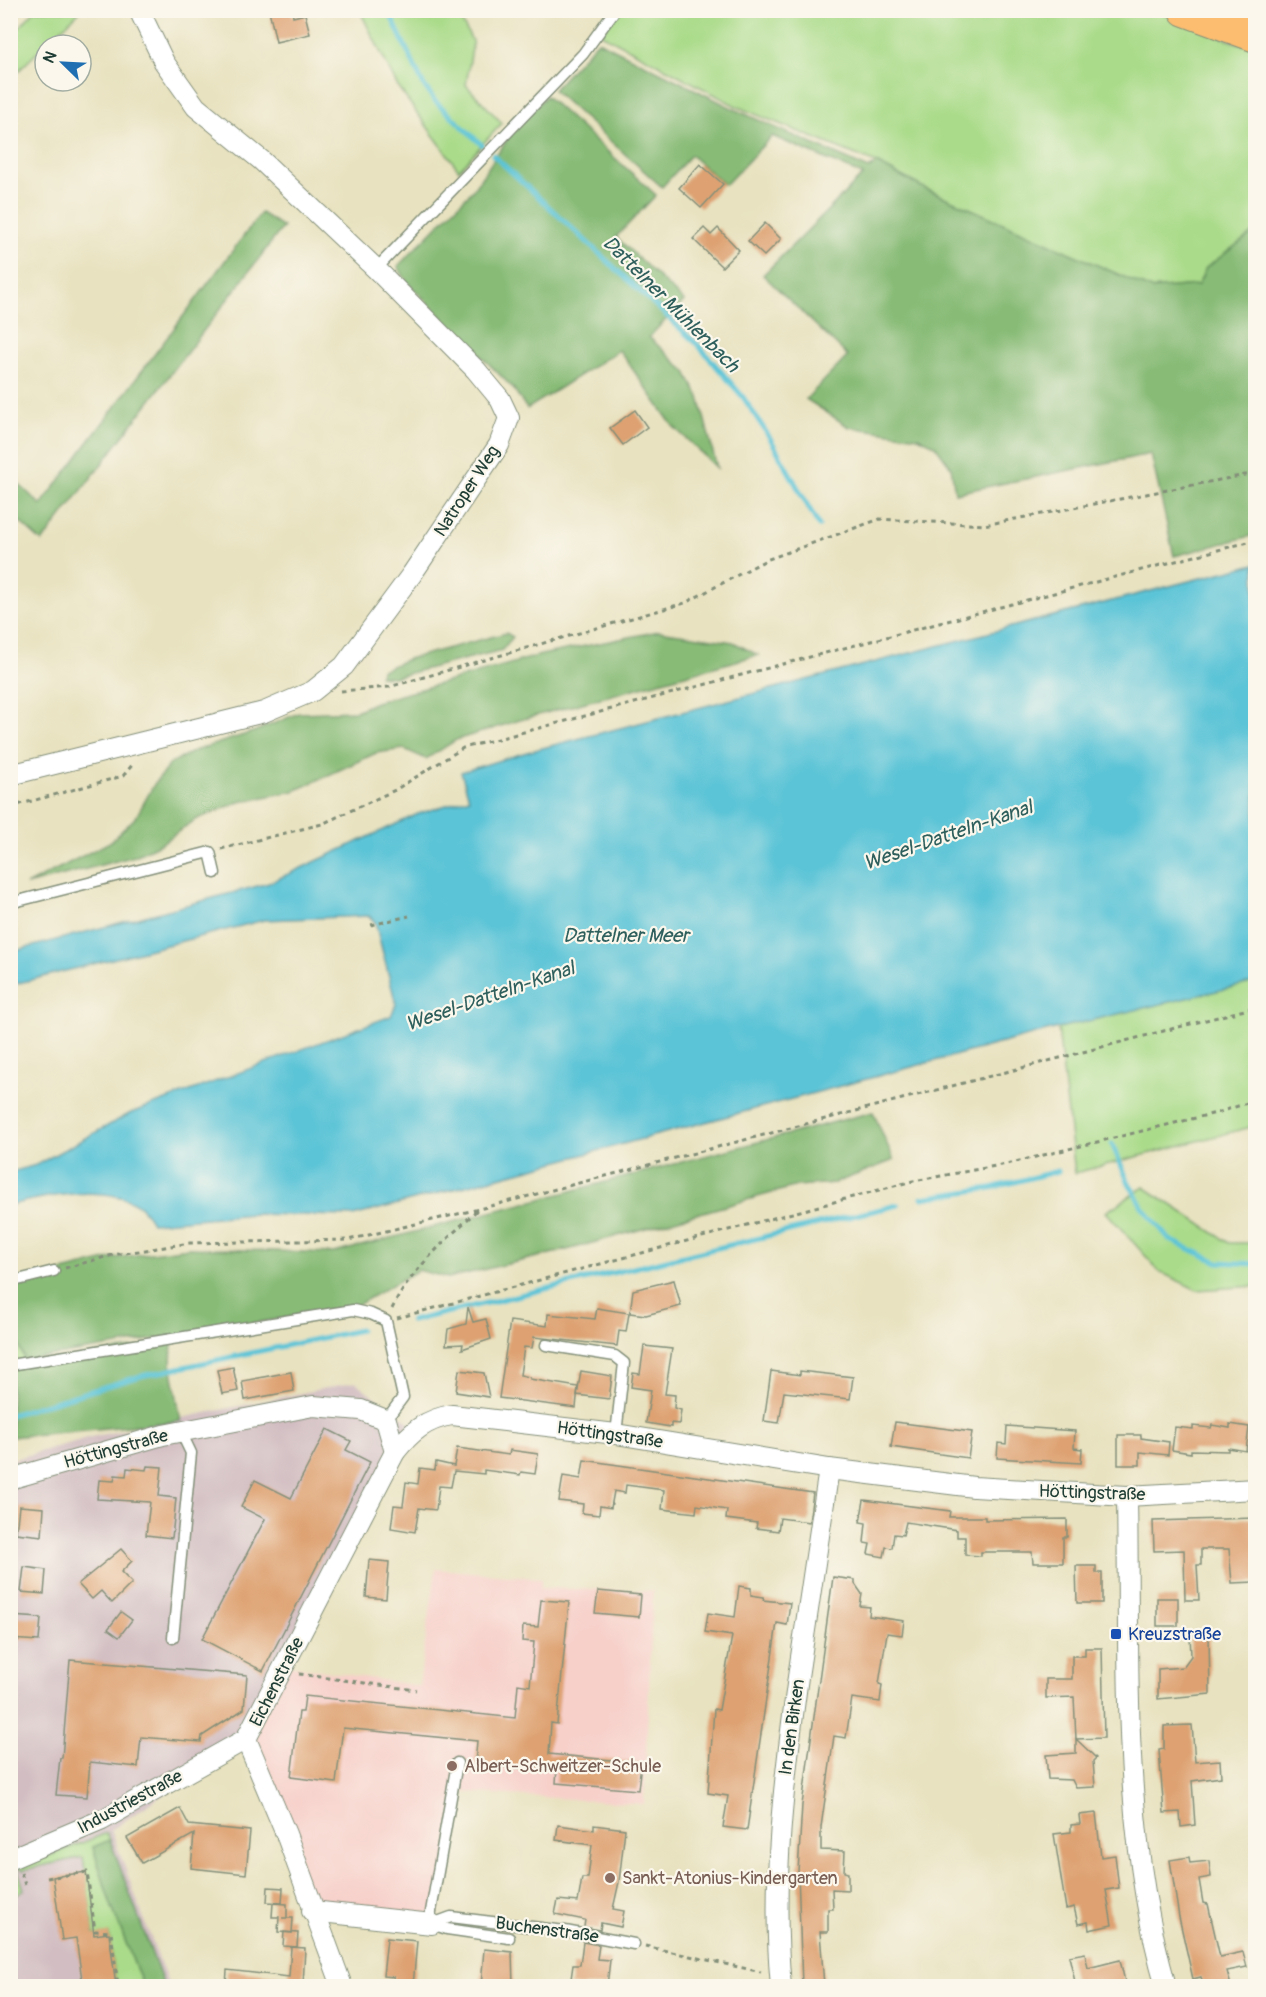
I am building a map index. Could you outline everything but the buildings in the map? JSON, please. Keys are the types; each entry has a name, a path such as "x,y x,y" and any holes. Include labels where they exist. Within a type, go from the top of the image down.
{"main road":[{"path":"1185,10 1256,36"}],"street":[{"name":"Natroper Weg","path":"10,775 264,712 313,691 344,666 412,574 499,445 509,418 500,399 476,370 376,269 261,160 196,107 164,62 139,10"},
{"name":"Höttingstraße","path":"10,1479 181,1432 313,1407 361,1410 386,1420"},
{"name":"Höttingstraße","path":"395,1452 411,1433 434,1418 452,1415 616,1434 829,1469 974,1486 1127,1496 1256,1489"},
{"path":"386,1420 395,1452"},
{"name":"Eichenstraße","path":"342,1986 312,1911 286,1834 246,1739 395,1452"},
{"name":"In den Birken","path":"781,1980 776,1914 777,1863 784,1778 829,1469"},
{"path":"1127,1496 1132,1764 1140,1862 1166,1986"},
{"name":"Industriestraße","path":"10,1860 102,1820 246,1739"},
{"name":"Buchenstraße","path":"312,1911 431,1923"}],"lane":[{"path":"376,269 583,54 615,10"},
{"path":"10,903 210,852 215,873"},
{"path":"10,1282 54,1271"},
{"path":"10,1365 353,1310 371,1314 386,1321 403,1397 386,1420"},
{"path":"546,1345 615,1356 624,1363 616,1434"},
{"path":"173,1638 190,1453 181,1432"},
{"path":"457,1763 431,1923 447,1929 509,1938"},
{"name":"Buchenstraße","path":"431,1923 451,1917 565,1931 634,1944"}],"path":[{"path":"313,691 389,687 685,603 766,560 880,519 984,525 1256,473"},
{"path":"210,852 322,824 395,790 463,748 1256,540"},
{"path":"10,807 123,776 153,739"},
{"path":"371,925 409,916"},
{"path":"54,1271 113,1255 190,1243 348,1240 479,1209 1256,1007"},
{"path":"386,1321 913,1181 1007,1164 1220,1112 1256,1100"},
{"path":"386,1321 402,1288 427,1259 479,1209"},
{"path":"282,1672 416,1690"},
{"path":"47,1878 87,1872 95,1931 111,1933 118,1986"},
{"path":"634,1944 781,1980"}],"shaded area":[{"path":"355,1382 410,1423 245,1739 111,1830 169,1986 11,1986 11,1460 91,1437"},
{"name":"Albert-Schweitzer-Schule","path":"436,1569 541,1578 541,1588 653,1591 644,1804 463,1792 439,1911 426,1919 314,1908 248,1740 287,1665 419,1686"}],"green space":[{"path":"35,10 80,11 57,33 33,33 33,57 11,78 11,37"},
{"path":"616,10 1157,11 1234,42 1255,47 1255,231 1206,268 1198,285 1151,289 926,189 876,163 738,107 601,34"},
{"path":"360,11 456,11 473,42 466,85 502,123 459,170 398,87"},
{"path":"598,41 736,110 869,169 876,163 926,189 1151,289 1198,285 1206,268 1255,231 1255,535 1174,556 1151,454 955,493 951,467 935,445 918,437 849,427 806,399 848,356 763,275 863,175 772,136 725,185 691,155 662,187 553,90"},
{"path":"546,96 656,195 616,237 684,301 649,337 686,372 699,397 717,468 673,426 619,350 527,409 513,388 407,282 398,266 473,190 513,131"},
{"path":"261,213 283,227 42,542 11,514 11,477 41,505"},
{"path":"659,631 733,642 758,655 520,720 456,740 426,759 404,749 376,753 294,791 239,802 195,820 162,843 135,856 26,885 110,842 136,817 155,783 171,763 194,751 256,731 299,713 356,711 376,702 541,655"},
{"path":"506,633 513,637 502,650 394,677 379,676 382,670 408,659"},
{"path":"1255,982 1255,1126 1075,1173 1058,1028"},
{"path":"873,1112 894,1160 835,1183 797,1186 567,1250 448,1278 418,1270 354,1307 25,1360 11,1327 11,1284 114,1258 189,1248 334,1253"},
{"path":"1144,1187 1229,1243 1255,1243 1255,1286 1197,1290 1160,1272 1106,1212"},
{"path":"11,1328 25,1360 11,1363"},
{"path":"172,1342 171,1364 181,1421 11,1437 11,1367"},
{"path":"107,1833 110,1840 93,1848 110,1902 143,1986 116,1986 109,1934 94,1935 83,1857 23,1870 20,1867"},
{"path":"110,1840 164,1986 143,1986 110,1902 93,1847"},
{"path":"17,1868 24,1890 11,1899 11,1870"}],"water":[{"name":"Dattelner Meer","path":"1255,564 1255,982 1058,1028 353,1216 251,1214 152,1223 138,1205 110,1195 93,1193 40,1198 11,1205 11,1172 36,1165 131,1113 391,1016 396,1004 375,922 369,916 264,920 11,985 11,952 269,883 418,814 469,798 461,772 527,752"}],"waterway":[{"name":"Dattelner Mühlenbach","path":"388,10 423,84 435,101 482,145"},
{"name":"Dattelner Mühlenbach","path":"493,155 699,346 743,397 770,438 819,526"},
{"name":"Dattelner Mühlenbach","path":"1112,1144 1143,1208 1170,1240 1218,1262 1256,1264"},
{"path":"922,1198 991,1188 1058,1171"},
{"path":"411,1321 898,1205"},
{"path":"10,1415 141,1376 360,1330"}],"place":[{"name":"Kreuzstraße","path":"1116,1634"},
{"name":"Albert-Schweitzer-Schule","path":"452,1766"},
{"name":"Sankt-Atonius-Kindergarten","path":"610,1878"}],"water label":[{"name":"Wesel-Datteln-Kanal","path":"948,835"},
{"name":"Wesel-Datteln-Kanal","path":"490,996"}]}
